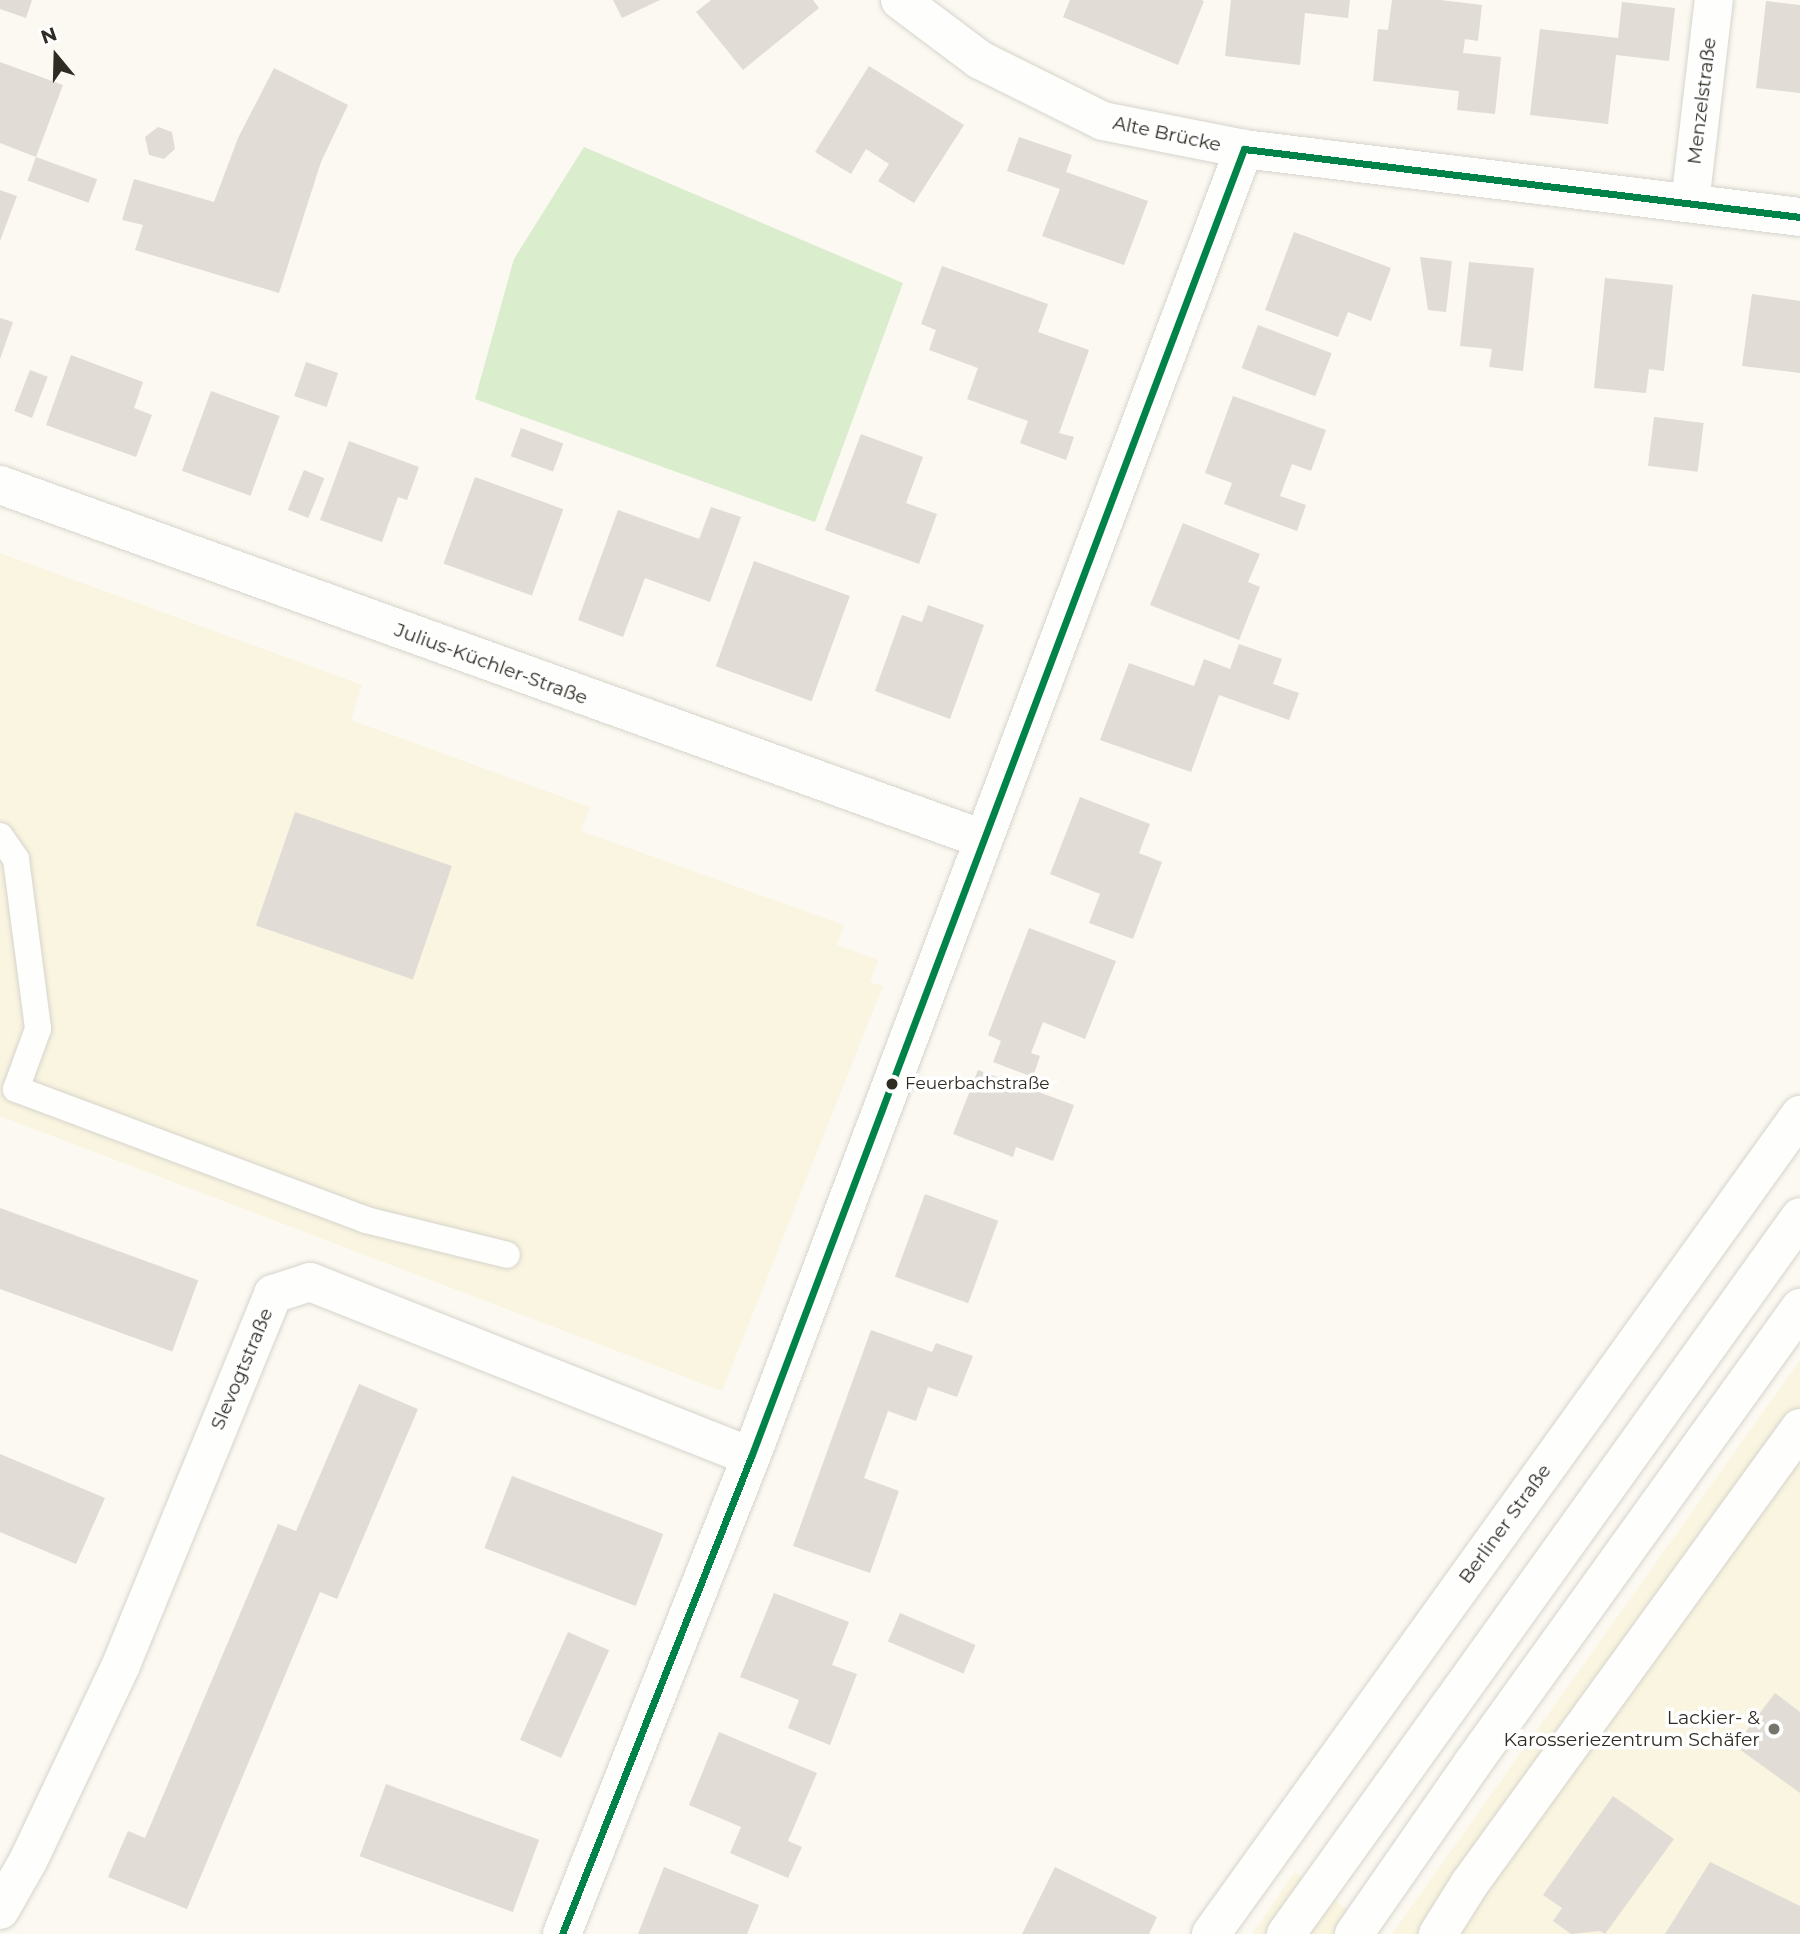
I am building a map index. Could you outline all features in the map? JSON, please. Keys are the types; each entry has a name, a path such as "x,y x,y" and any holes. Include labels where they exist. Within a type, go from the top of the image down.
{"street":[{"name":"Alte Brücke","path":"900,0 980,60 1103,121 1244,149 1800,217"},
{"name":"Menzelstraße","path":"1690,203 1714,0"},
{"path":"562,1934 751,1457 1244,149"},
{"name":"Julius-Küchler-Straße","path":"0,485 983,839"},
{"name":"Berliner Straße","path":"1211,1934 1800,1115"},
{"path":"1286,1934 1800,1217"},
{"name":"Slevogtstraße","path":"0,1910 29,1861 121,1665 274,1294 310,1282 751,1457"},
{"path":"1354,1934 1472,1764 1800,1308"},
{"path":"1438,1934 1470,1883 1800,1428"}],"lane":[{"path":"0,836 16,859 38,1029 16,1089 366,1220 507,1255"}],"shaded area":[{"path":"0,553 362,685 351,720 590,807 581,831 844,925 837,945 878,960 870,982 883,986 722,1391 0,1116"},
{"path":"1800,1360 1800,1934 1392,1934"},
{"path":"1295,1872 1382,1934 1252,1934"}],"green space":[{"path":"584,147 903,283 815,522 475,399 514,259"}],"building":[{"path":"0,0 32,0 26,18 0,9"},
{"path":"613,0 660,0 622,18"},
{"path":"711,0 813,0 819,8 743,70 696,12"},
{"path":"1070,0 1204,1 1178,65 1063,17"},
{"path":"1231,0 1350,0 1348,18 1305,13 1300,65 1225,56"},
{"path":"1392,0 1440,0 1482,5 1478,41 1465,39 1463,53 1501,57 1495,114 1457,110 1459,91 1373,81 1378,29 1388,30"},
{"path":"1766,1 1800,5 1800,93 1756,88"},
{"path":"1622,2 1675,8 1669,61 1616,55 1608,124 1530,115 1540,29 1618,38"},
{"path":"0,62 63,85 36,157 0,143"},
{"path":"869,66 964,125 914,203 878,181 889,164 866,149 851,174 815,152"},
{"path":"274,68 348,105 321,162 279,293 135,250 143,225 122,220 134,179 214,202 238,138"},
{"path":"158,127 172,132 175,149 164,159 149,155 145,137"},
{"path":"1019,137 1072,155 1066,172 1148,201 1124,265 1042,236 1060,189 1007,171"},
{"path":"36,157 97,179 89,203 27,180"},
{"path":"0,190 17,196 0,241"},
{"path":"1294,232 1391,268 1371,321 1348,312 1338,337 1265,310"},
{"path":"1420,257 1452,261 1446,312 1428,310"},
{"path":"1469,262 1534,268 1523,371 1489,367 1492,349 1460,346"},
{"path":"942,266 1048,304 1038,332 1089,350 1059,433 1074,437 1066,460 1020,443 1028,421 967,399 978,368 929,350 936,330 921,324"},
{"path":"1605,278 1673,285 1664,371 1649,369 1646,393 1594,388"},
{"path":"1752,294 1800,301 1800,373 1742,366"},
{"path":"0,318 13,322 0,359"},
{"path":"1258,325 1332,353 1315,396 1242,368"},
{"path":"71,355 143,382 134,408 152,415 136,457 46,425"},
{"path":"306,362 338,373 326,407 294,396"},
{"path":"30,370 48,377 32,418 14,411"},
{"path":"211,391 280,416 251,496 182,471"},
{"path":"1233,396 1326,430 1311,471 1292,464 1280,496 1306,505 1297,531 1224,504 1232,483 1205,473"},
{"path":"1654,417 1704,423 1698,472 1648,466"},
{"path":"521,428 563,443 553,472 511,456"},
{"path":"861,434 923,457 906,503 937,514 919,564 825,530"},
{"path":"349,441 419,467 407,500 398,497 382,542 320,520"},
{"path":"304,470 324,478 308,518 288,510"},
{"path":"475,477 563,509 532,596 444,563"},
{"path":"711,507 741,517 710,602 645,578 623,637 578,620 618,510 699,539"},
{"path":"1183,523 1260,554 1248,582 1260,587 1239,640 1150,605"},
{"path":"754,561 850,596 812,701 716,666"},
{"path":"928,605 984,625 950,719 875,691 902,615 922,622"},
{"path":"1239,644 1282,659 1273,684 1299,693 1289,720 1219,695 1191,772 1100,740 1129,663 1194,686 1204,659 1230,669"},
{"path":"1080,797 1150,824 1139,853 1162,862 1133,939 1089,923 1100,894 1050,874"},
{"path":"295,812 452,866 413,980 256,925"},
{"path":"1029,928 1116,961 1085,1039 1043,1022 1031,1053 1040,1056 1033,1077 993,1062 1001,1041 988,1035"},
{"path":"978,1070 1074,1105 1053,1161 1016,1147 1013,1157 953,1134"},
{"path":"925,1194 998,1221 968,1303 895,1277"},
{"path":"0,1208 198,1280 172,1352 0,1289"},
{"path":"871,1330 932,1352 936,1343 973,1356 957,1397 928,1387 916,1421 888,1411 864,1478 899,1491 870,1573 793,1546"},
{"path":"359,1384 418,1409 337,1599 320,1592 187,1909 108,1877 128,1831 145,1838 278,1524 296,1531"},
{"path":"0,1454 105,1498 76,1564 0,1532"},
{"path":"512,1476 663,1534 636,1606 484,1548"},
{"path":"774,1593 849,1622 832,1665 857,1674 830,1745 788,1728 799,1700 740,1677"},
{"path":"900,1613 975,1645 963,1674 888,1642"},
{"path":"568,1632 609,1650 561,1758 520,1740"},
{"name":"Lackier- & Karosseriezentrum Schäfer","path":"1775,1693 1800,1712 1800,1793 1735,1746"},
{"path":"719,1732 817,1773 788,1841 802,1847 788,1878 730,1853 741,1827 689,1805"},
{"path":"386,1784 539,1840 513,1912 360,1856"},
{"path":"1613,1796 1674,1839 1605,1934 1600,1931 1571,1934 1553,1921 1562,1908 1543,1895"},
{"path":"1710,1862 1800,1906 1800,1934 1665,1934"},
{"path":"664,1867 759,1905 747,1934 638,1934"},
{"path":"1055,1867 1157,1917 1149,1934 1022,1934"}],"transit line":[{"path":"1244,149 1800,217"},
{"path":"562,1934 751,1457 1244,149"}],"place":[{"name":"Feuerbachstraße","path":"892,1084"},
{"name":"Lackier- & Karosseriezentrum Schäfer","path":"1774,1729"}]}
